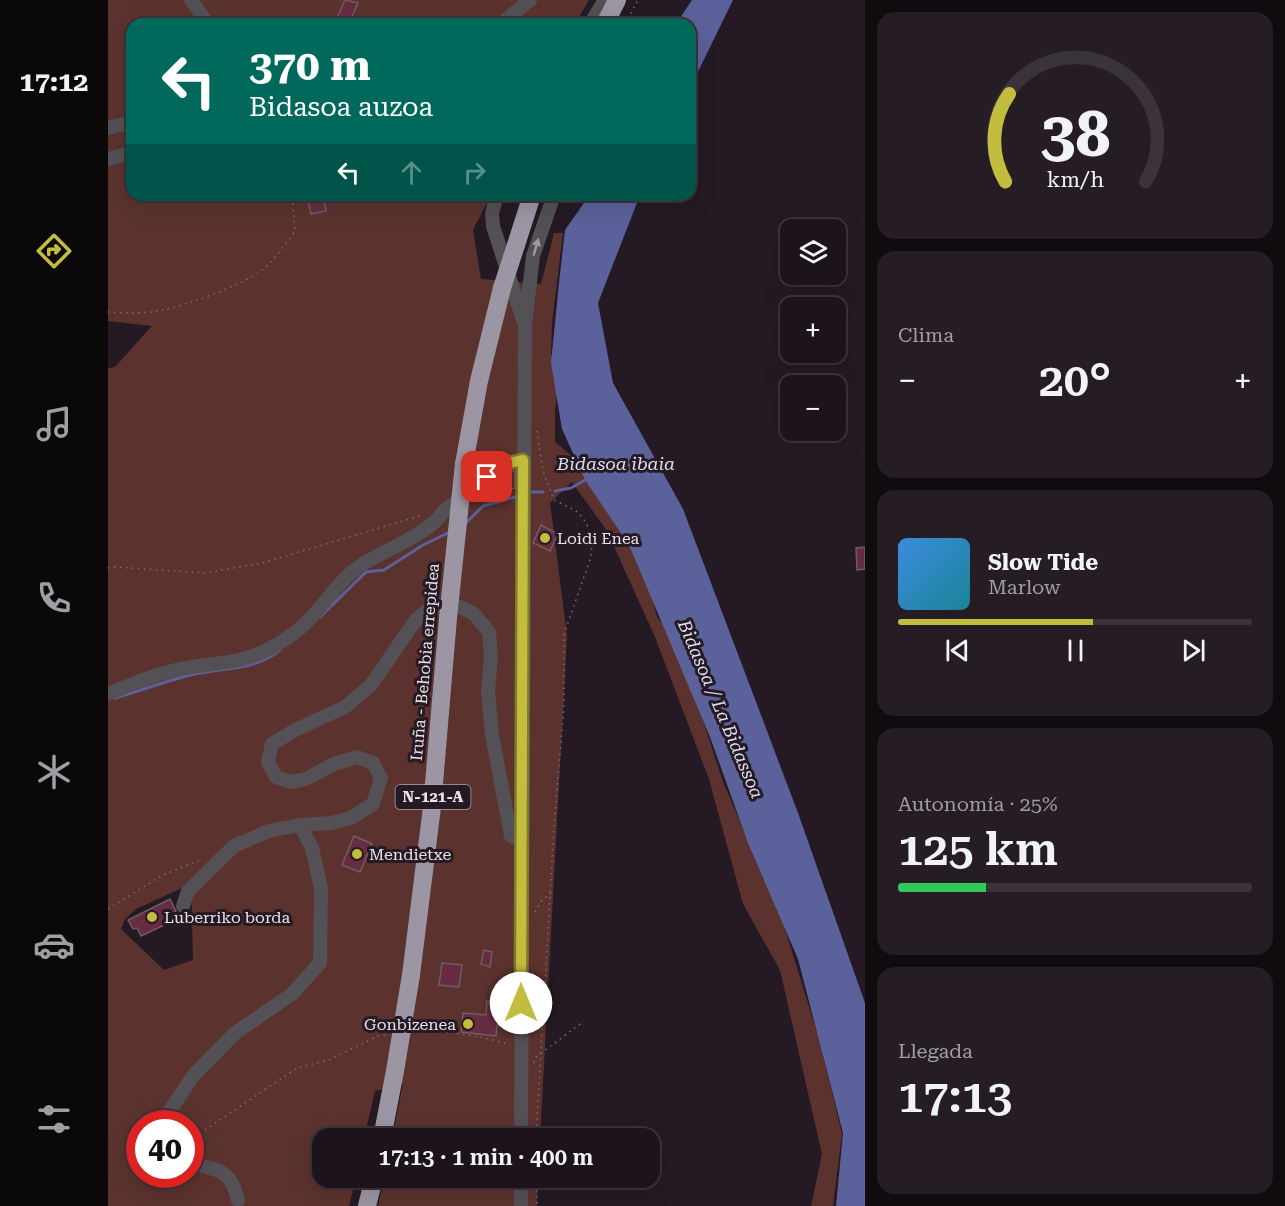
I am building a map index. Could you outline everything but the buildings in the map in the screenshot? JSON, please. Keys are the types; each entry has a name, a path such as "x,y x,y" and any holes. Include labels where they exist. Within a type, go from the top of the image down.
{"highway":[{"path":"608,18 617,0"},
{"name":"Iruña - Behobia errepidea","path":"384,1128 411,975 434,796 448,618 464,464 479,381 505,281 530,201"},
{"path":"367,1206 372,1188"}],"street":[{"path":"191,0 204,18"},
{"path":"508,18 530,0"},
{"path":"594,18 604,0"},
{"path":"617,18 626,0"},
{"path":"108,159 126,154"},
{"path":"495,201 492,213 493,226 505,281 525,325"},
{"path":"521,1128 525,325 537,241 552,201"},
{"path":"505,281 531,271"},
{"path":"108,694 142,679 182,669 242,661 271,648 306,623 359,566 439,520 443,512 501,465 523,460"},
{"path":"183,906 188,891 234,846 269,831 300,825 331,824 351,818 373,804 381,778 373,763 357,757 334,764 306,779 290,782 276,777 268,762 272,744 295,730 345,707 371,685 415,621 433,606 460,607 474,614 489,632 491,657 488,691 492,735 511,836 521,840"},
{"path":"170,1110 193,1076 226,1042 292,994 320,963 321,888 312,848 300,825"},
{"path":"204,1166 220,1170 235,1184 238,1200"},
{"path":"521,1188 521,1206"}],"path":[{"path":"628,18 638,0"},
{"path":"108,312 133,314 163,310 219,291 258,273 273,259 295,231 292,201"},
{"path":"537,430 543,471 554,500 575,510 583,518 589,529 592,543 587,570 564,634 564,705 554,825 537,1128"},
{"path":"108,568 205,573 262,563 440,510 443,512"},
{"path":"108,909 161,876 202,859"},
{"path":"532,1067 536,1057 584,1021"},
{"path":"406,1032 446,1032 497,1041 521,1049"},
{"path":"204,1131 297,1068 329,1060 378,1036 387,1035"},
{"path":"536,1188 537,1206"}],"shaded area":[{"path":"108,0 589,0 578,18 126,18 126,201 488,201 473,230 481,279 541,284 554,233 563,233 552,323 551,353 560,367 555,412 555,442 572,456 642,562 657,617 678,643 723,782 782,919 819,1039 842,1134 833,1206 811,1206 822,1154 780,970 743,904 709,779 655,637 607,531 572,482 550,503 567,635 541,1128 394,1128 403,1084 375,1091 366,1128 312,1128 312,1188 354,1188 349,1206 108,1206 108,368 115,367 152,326 108,321","holes":["191,884 193,960 164,970 121,929 125,919 136,909"]},
{"path":"382,1188 538,1188 537,1206 378,1206"}],"water":[{"path":"692,0 733,0 696,76 696,18 680,18"},
{"name":"Bidasoa ibaia","path":"585,201 638,201 598,303 613,383 683,509 798,813 865,1003 865,1206 836,1206 843,1133 798,959 748,843 710,737 629,545 585,480 562,429 551,363 565,230"}],"waterway":[{"path":"555,491 571,488 587,479"},
{"path":"532,492 543,492"},
{"path":"464,525 483,506 515,497"},
{"path":"320,617 366,572 384,570 423,545 450,532"},
{"path":"115,698 199,673 247,666 270,657 280,650"}],"place":[{"name":"Loidi Enea","path":"545,538"},
{"name":"Mendietxe","path":"357,854"},
{"name":"Luberriko borda","path":"152,917"},
{"name":"Gonbizenea","path":"468,1024"}],"route":[{"path":"487,477 501,465 523,460 521,1003"}],"water label":[{"name":"Bidasoa / La Bidassoa","path":"721,709"}]}
